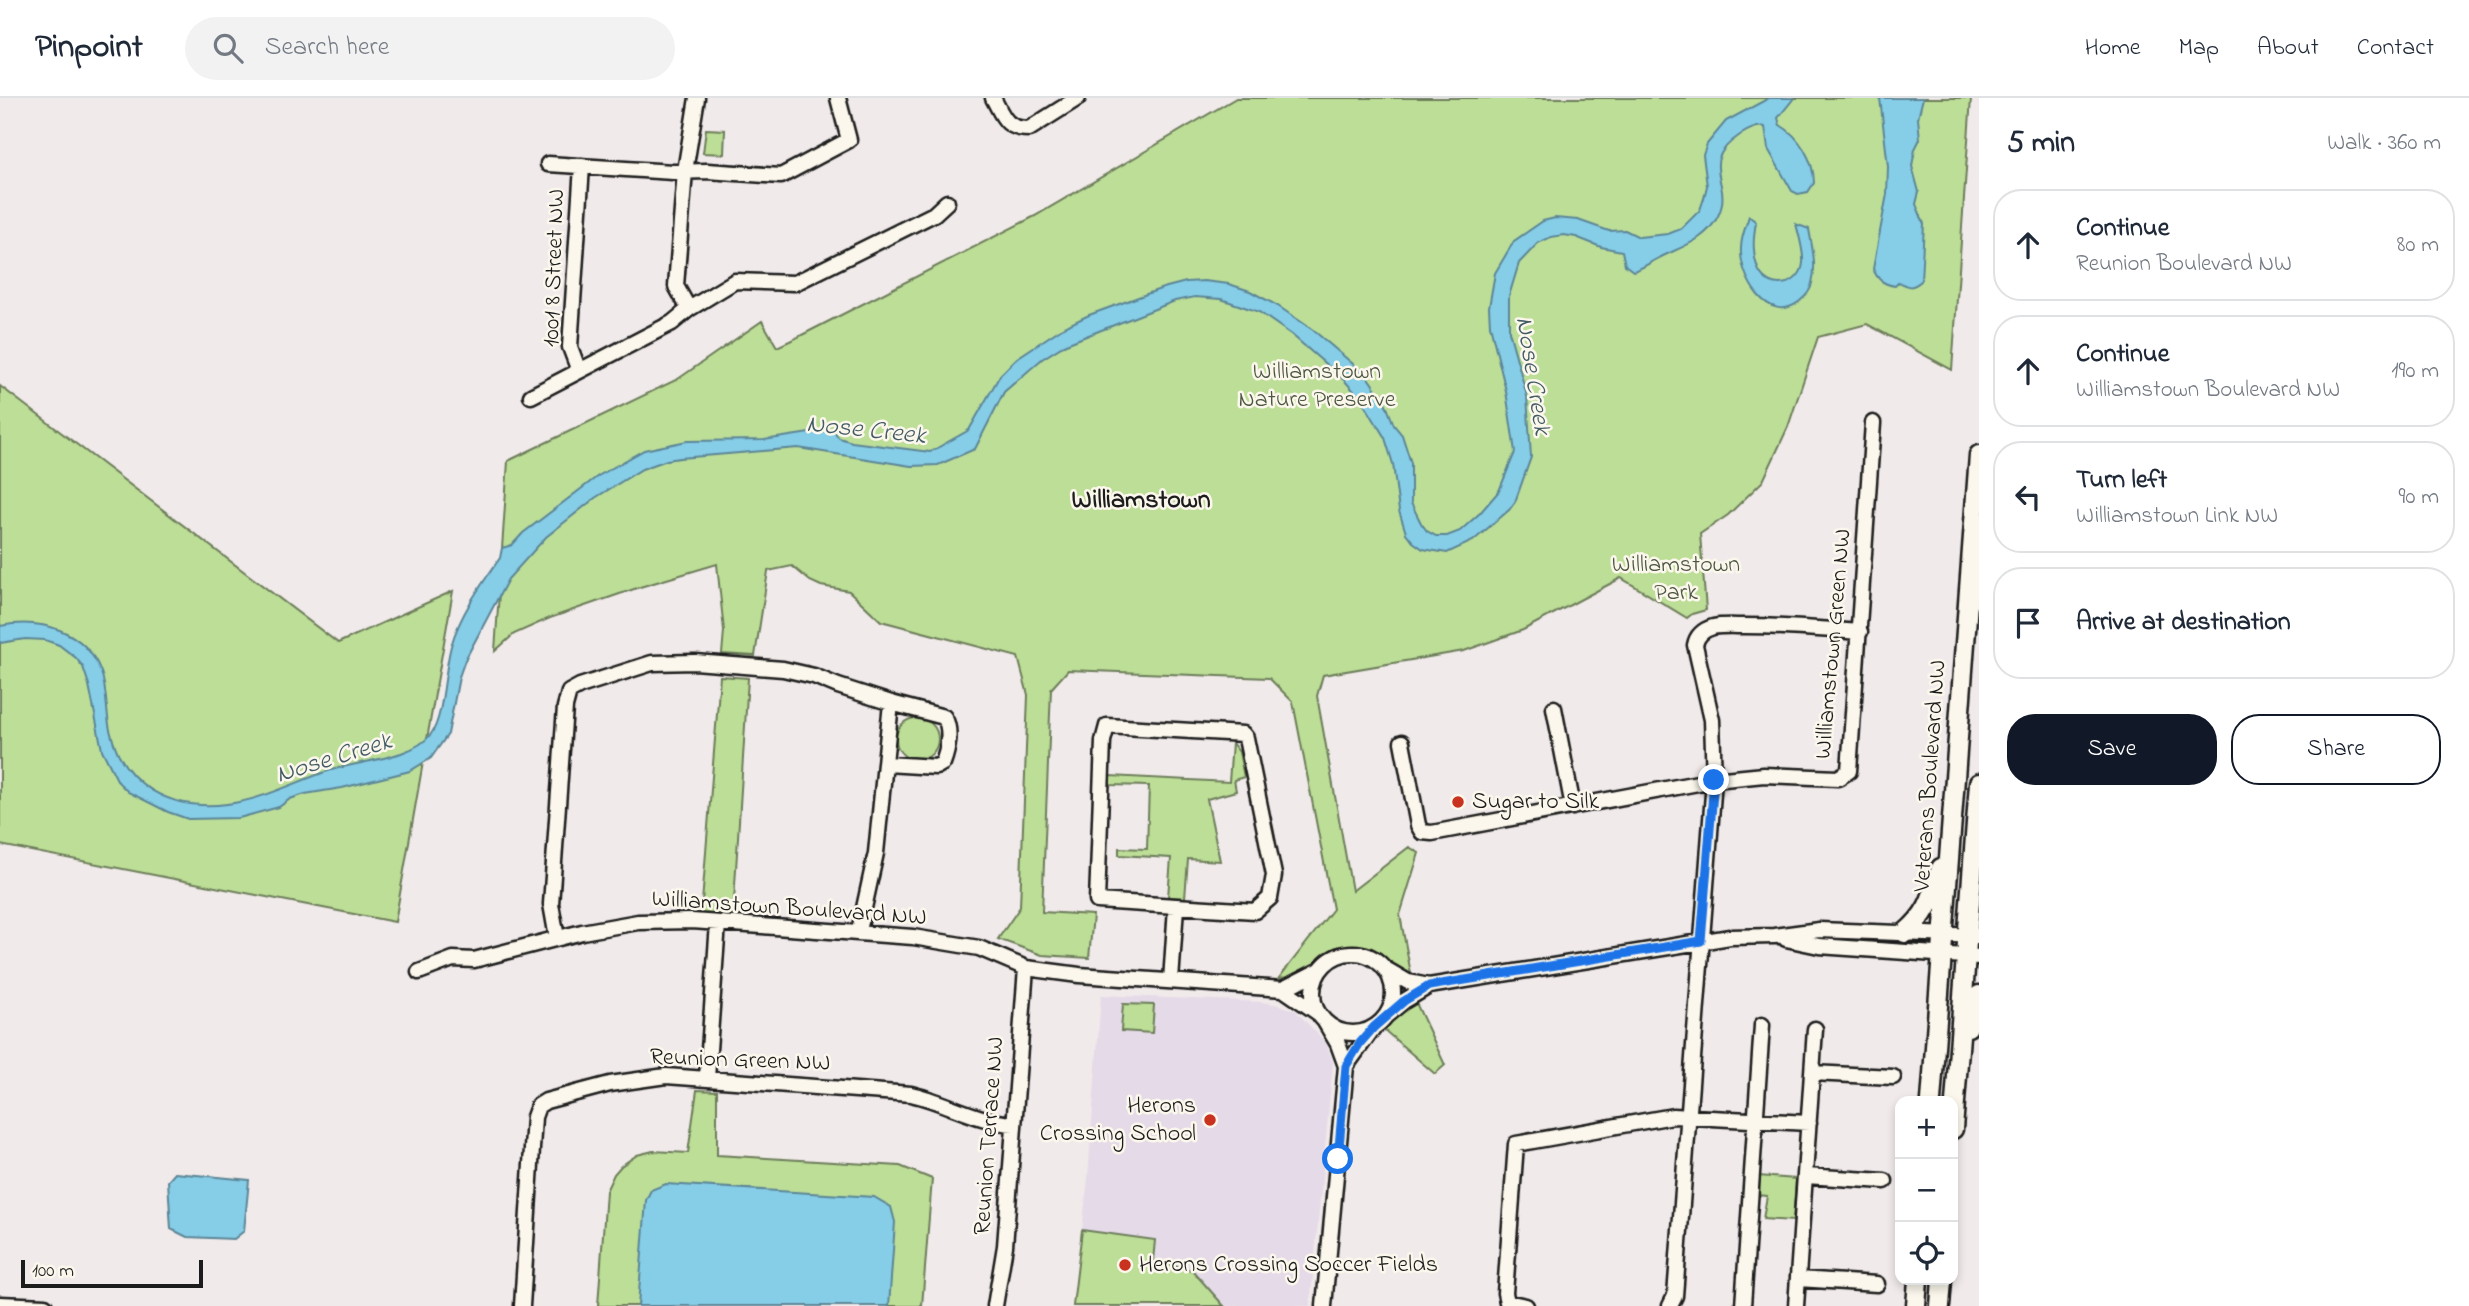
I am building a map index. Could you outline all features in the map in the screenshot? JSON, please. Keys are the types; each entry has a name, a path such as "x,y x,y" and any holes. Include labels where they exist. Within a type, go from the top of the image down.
{"main road":[{"name":"Veterans Boulevard NW","path":"1931,1096 1979,455"},
{"name":"Veterans Boulevard NW","path":"1955,1096 1973,957 1979,783"},
{"path":"1905,933 1930,905 1951,835"},
{"path":"1958,1061 1979,995"},
{"path":"1916,1306 1918,1285"},
{"path":"1940,1306 1942,1285"}],"street":[{"path":"689,309 677,286 685,171 697,98"},
{"name":"1001 8 Street NW","path":"548,164 781,176 849,140 838,98"},
{"path":"993,98 1008,124 1020,129 1029,129 1078,98"},
{"name":"1001 8 Street NW","path":"579,371 570,347 582,166"},
{"name":"1001 8 Street NW","path":"531,396 672,323 689,309 735,281 795,284 934,214 947,202"},
{"name":"Williamstown Green NW","path":"1402,742 1416,818 1422,832 1440,833 1714,780 1764,775 1838,778 1849,771 1873,423"},
{"path":"1675,1303 1714,780 1712,720 1695,645 1696,638 1704,631 1725,626 1774,626 1860,632"},
{"path":"557,938 551,904 565,707 569,692 580,686 652,663 695,662 783,669 814,676 891,703 944,717 948,723 948,741 943,763 936,767 886,764"},
{"path":"859,931 876,853 891,703"},
{"path":"1554,708 1573,807"},
{"path":"1107,726 1243,734 1246,738 1273,876 1270,898 1255,911 1176,907 1097,901 1103,741 1107,726"},
{"path":"1171,981 1176,907"},
{"name":"Williamstown Boulevard NW","path":"419,972 453,959 474,960 557,938 638,922 718,923 859,931 913,937 979,948 1026,968 1079,975 1283,989"},
{"path":"707,1078 718,923"},
{"path":"1324,1306 1346,1066 1338,1044 1321,1017 1312,994 1316,977 1326,963 1339,956 1355,953 1370,957 1408,982 1429,986 1730,937 1774,936 1819,930 1973,936"},
{"path":"1774,936 1819,946 1973,957"},
{"name":"Reunion Terrace NW","path":"995,1306 1005,1246 1026,968"},
{"path":"1384,968 1393,994 1386,1016"},
{"path":"1320,970 1283,989 1333,1028 1346,1033 1366,1031 1374,1027"},
{"path":"1346,1066 1374,1027 1404,1001 1429,986"},
{"path":"1743,1306 1762,1025"},
{"path":"1796,1306 1815,1029"},
{"path":"1812,1073 1893,1077"},
{"name":"Reunion Green NW","path":"522,1306 534,1117 538,1106 546,1101 640,1079 666,1076 707,1078 911,1094 936,1100 977,1117 1013,1124"},
{"path":"1526,1306 1507,1302 1505,1293 1516,1144 1672,1116 1808,1123"},
{"path":"1805,1176 1885,1181"},
{"path":"1798,1279 1877,1284"},
{"path":"0,1304 46,1306"}],"shaded area":[{"name":"Herons Crossing School","path":"1101,995 1279,1005 1295,1010 1326,1043 1333,1063 1310,1306 1224,1306 1192,1270 1152,1261 1155,1240 1082,1230"}],"green space":[{"name":"Williamstown Nature Preserve","path":"1236,98 1971,98 1952,370 1867,324 1818,337 1788,427 1763,481 1728,515 1700,534 1706,610 1687,618 1621,578 1523,630 1464,651 1323,675 1317,696 1352,891 1409,847 1419,853 1400,915 1412,979 1392,969 1370,952 1356,948 1333,952 1303,971 1279,978 1333,909 1293,702 1269,678 1068,670 1051,689 1042,912 1093,915 1089,958 1042,955 998,939 1020,907 1028,695 1018,657 881,621 849,591 821,586 810,581 792,566 768,571 755,656 722,654 724,631 717,564 550,618 514,634 495,651 508,461 678,379 762,321 777,347 796,338 1035,216"},
{"path":"706,129 725,130 724,154 703,153"},
{"path":"0,386 338,643 453,591 395,922 0,845"},
{"path":"720,676 748,678 733,917 701,915"},
{"path":"917,718 932,724 938,739 932,754 917,760 902,754 896,739 902,724"},
{"path":"1232,743 1239,752 1244,777 1234,780 1236,791 1207,799 1220,861 1188,859 1185,898 1168,897 1171,858 1119,855 1119,848 1147,849 1149,786 1110,785 1110,776 1229,782"},
{"path":"1416,1003 1445,1065 1435,1074 1383,1029 1406,1007"},
{"path":"1123,1004 1154,1005 1152,1033 1121,1031"},
{"path":"697,1090 717,1091 717,1155 900,1166 932,1179 922,1306 598,1306 606,1191 614,1174 637,1155 653,1151 688,1153"},
{"path":"1758,1176 1796,1179 1793,1221 1763,1219 1767,1196 1757,1195"},
{"name":"Herons Crossing Soccer Fields","path":"1082,1230 1155,1240 1153,1261 1192,1270 1224,1306 1073,1306"}],"water":[{"path":"1769,98 1794,98 1778,118 1780,125 1793,135 1808,157 1814,183 1808,192 1798,194 1792,191 1768,149 1765,127 1756,127 1740,135 1720,156 1718,174 1722,204 1713,225 1692,242 1633,271 1625,265 1622,251 1564,235 1538,243 1519,263 1509,296 1509,331 1527,396 1531,457 1515,502 1509,510 1473,541 1447,553 1423,549 1406,533 1399,511 1393,464 1385,438 1362,400 1344,380 1292,335 1259,312 1221,299 1195,297 1175,301 1066,344 1042,359 1004,392 975,449 938,465 911,466 798,448 680,458 642,469 595,498 546,537 508,579 465,660 448,734 431,758 410,771 305,794 290,799 279,807 239,818 188,819 128,792 118,782 102,750 89,685 83,667 76,658 59,645 45,640 25,639 0,643 0,626 31,624 60,630 84,646 101,672 110,730 116,750 138,780 152,791 187,803 206,805 253,799 328,771 398,754 423,742 431,734 439,716 455,634 472,600 500,558 502,548 512,545 523,533 598,476 644,450 687,441 764,440 833,430 839,438 852,442 930,452 969,430 1000,375 1017,358 1062,328 1089,315 1186,282 1229,284 1250,291 1313,330 1366,375 1385,402 1394,425 1402,435 1411,463 1411,503 1421,523 1427,531 1436,536 1447,536 1460,531 1499,491 1515,452 1506,391 1490,325 1489,307 1495,273 1514,241 1543,221 1555,218 1578,220 1609,231 1625,230 1639,237 1668,234 1681,229 1700,210 1704,198 1707,186 1703,155 1707,144 1726,121"},
{"path":"1880,98 1923,98 1918,118 1920,139 1912,166 1919,192 1916,204 1924,224 1921,281 1912,286 1899,282 1895,286 1887,284 1879,279 1873,269 1887,194 1888,167"},
{"path":"1749,216 1756,222 1754,247 1759,271 1764,278 1777,284 1791,281 1801,271 1803,254 1796,224 1809,229 1814,263 1811,286 1802,299 1788,307 1777,308 1767,303 1750,284 1742,259 1741,244"},
{"path":"175,1173 249,1180 244,1231 234,1239 187,1237 171,1229 168,1181"},
{"path":"666,1184 874,1197 891,1207 895,1222 889,1306 638,1306 646,1200 651,1190"}],"place":[{"name":"Sugar to Silk","path":"1458,802"},
{"name":"Herons Crossing School","path":"1210,1120"},
{"name":"Herons Crossing Soccer Fields","path":"1125,1265"}],"district":[{"name":"Williamstown","path":"1141,501"}],"route":[{"path":"1338,1159 1346,1066 1374,1027 1415,994 1429,986 1701,941 1714,780"}],"water label":[{"name":"Nose Creek","path":"1532,376"},
{"name":"Nose Creek","path":"866,431"},
{"name":"Nose Creek","path":"334,759"}],"park label":[{"name":"Williamstown Park","path":"1676,579"}]}
